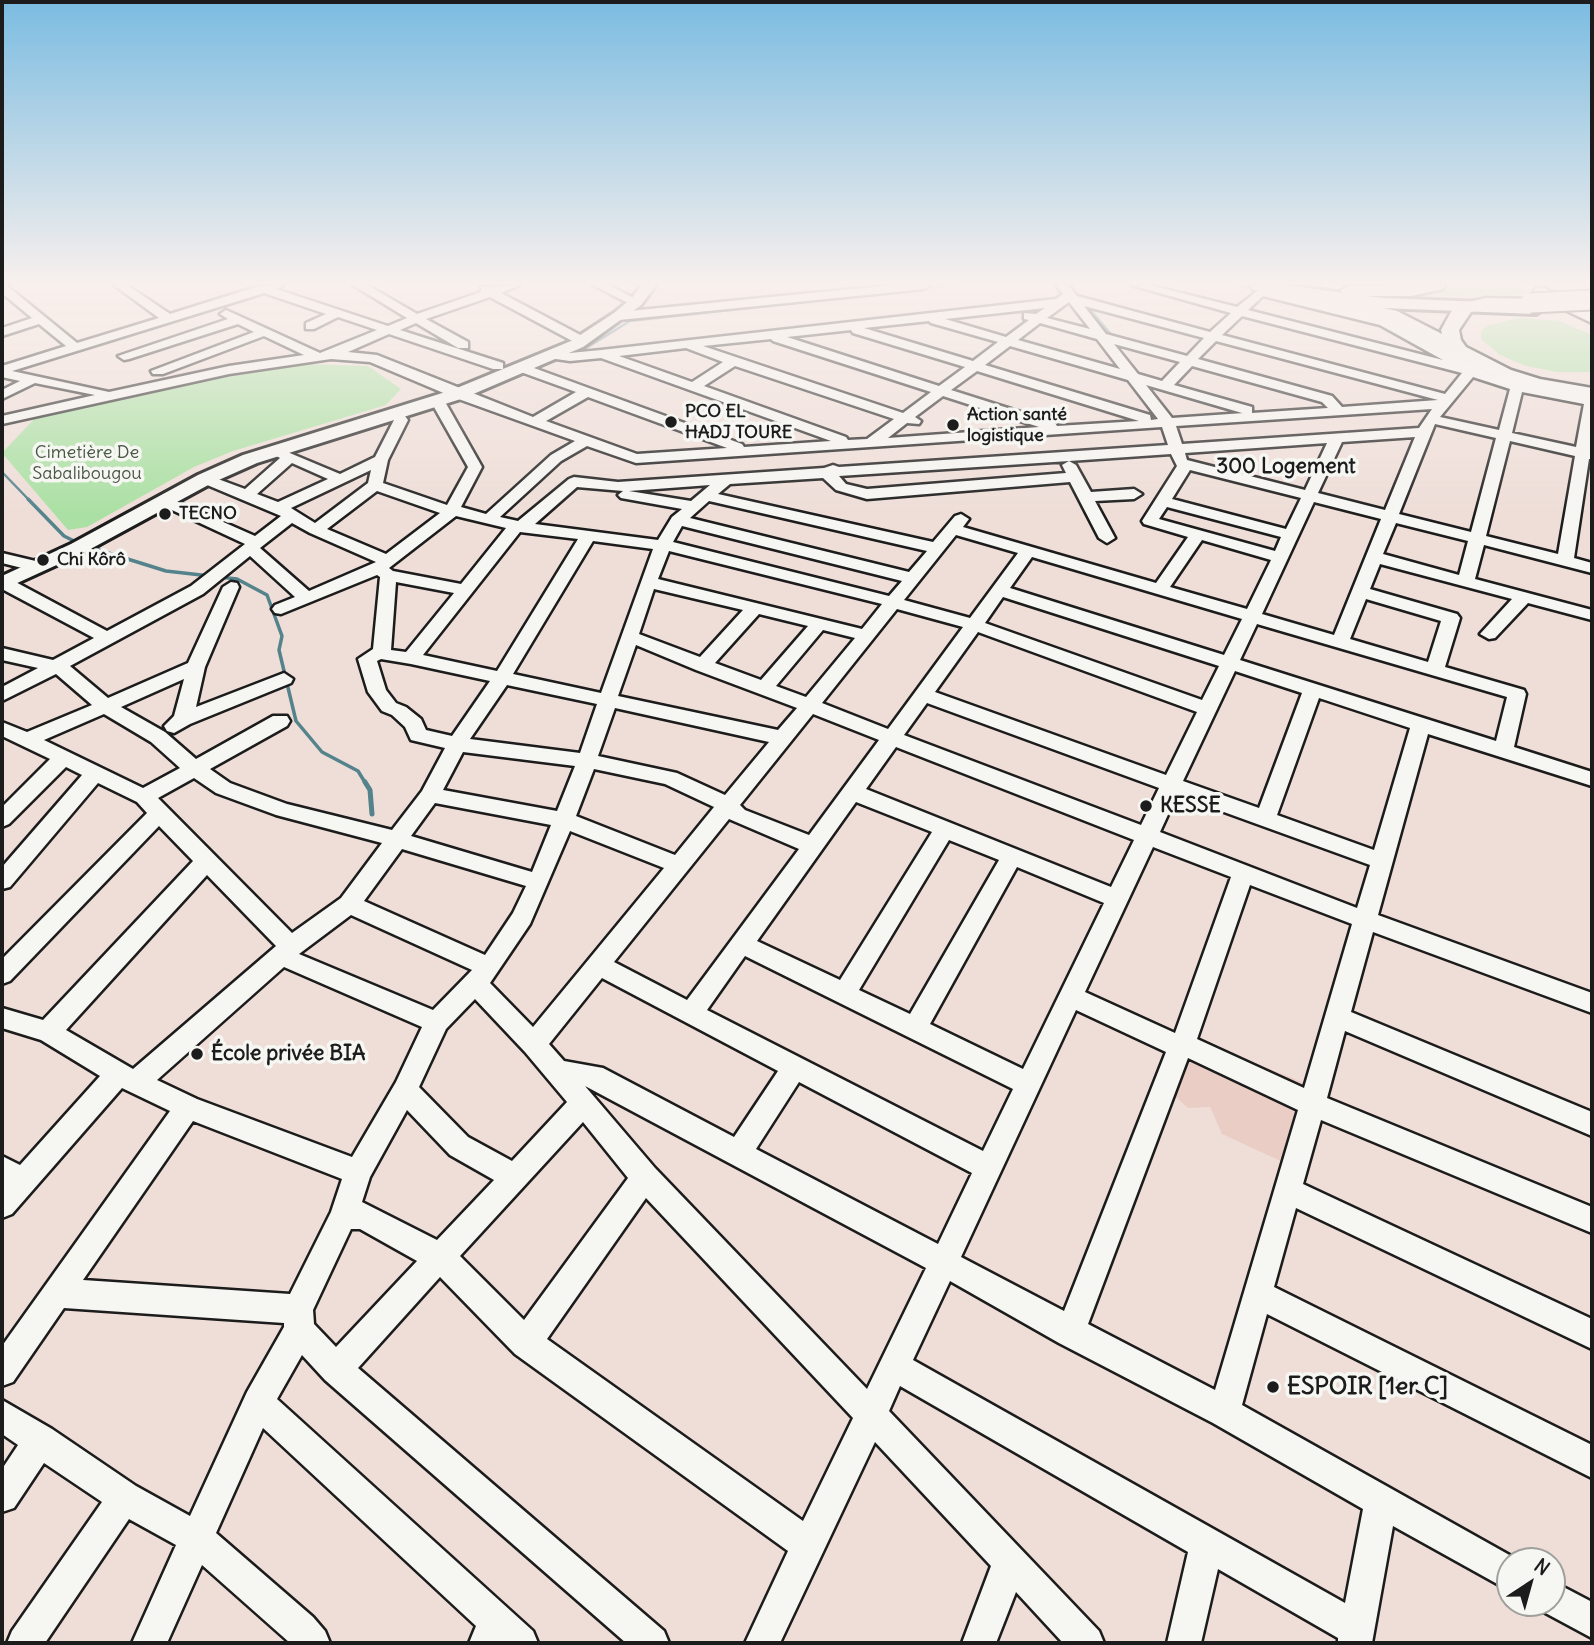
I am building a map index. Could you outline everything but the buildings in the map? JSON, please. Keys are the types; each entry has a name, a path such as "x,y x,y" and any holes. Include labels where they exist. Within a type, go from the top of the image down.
{"highway":[{"path":"1483,362 1513,376 1592,399"},
{"path":"1495,362 1523,372 1559,380 1592,382"}],"main road":[{"path":"3,583 83,546 205,479 458,394 510,369 533,362"}],"street":[{"path":"2,372 30,362"},
{"path":"137,362 180,381"},
{"path":"158,371 183,362"},
{"path":"2,420 109,394 285,362"},
{"path":"381,362 458,394 636,459 1263,414 1350,373 1357,362"},
{"path":"487,362 587,392 747,451"},
{"path":"497,362 510,369"},
{"path":"623,362 850,443"},
{"path":"693,387 732,362"},
{"path":"735,362 958,436"},
{"path":"864,362 1054,429 1075,477 1107,538"},
{"path":"964,362 1162,421"},
{"path":"827,472 874,442 979,362"},
{"path":"1081,362 1263,414"},
{"path":"1123,362 1162,421 1177,449 1181,463 1186,464 1242,460 1337,438 1427,425 1504,435 1588,454"},
{"path":"1165,386 1190,362"},
{"path":"1213,362 1350,373 1471,371"},
{"path":"1308,362 1446,401"},
{"path":"1330,362 1350,373 1446,401"},
{"path":"1456,362 1471,371 1517,387 1592,399 1588,454 1565,561"},
{"path":"1340,642 1427,425 1471,371"},
{"path":"2,372 109,394"},
{"path":"2,395 33,379"},
{"path":"1466,581 1517,387"},
{"path":"534,422 587,392"},
{"path":"281,609 384,568 452,511 475,467 437,400"},
{"path":"316,530 375,485 381,460 401,420 396,413"},
{"path":"762,1643 1337,438"},
{"path":"489,519 556,458 586,440"},
{"path":"411,659 518,527 574,482 618,487 1177,449 1242,460 1309,496 1592,568"},
{"path":"247,495 282,454 341,478"},
{"path":"662,457 665,484"},
{"path":"2,695 197,590 254,545 286,511 341,478 381,460"},
{"path":"1186,464 1150,521 1198,534 1285,546"},
{"path":"827,472 841,487 867,494 1075,477"},
{"path":"205,479 286,511 384,568 466,590"},
{"path":"149,1643 298,1319 343,1216 358,1172 405,1090 437,1022 482,975 522,918 539,882 587,761 663,545 693,507 725,480"},
{"path":"375,485 452,511 518,527 663,545 893,601 974,625 1208,709"},
{"path":"1086,497 1134,494"},
{"path":"624,495 937,548"},
{"path":"1163,500 1285,546"},
{"path":"164,501 254,545 306,598"},
{"path":"693,507 912,578"},
{"path":"534,1044 957,524 1028,551 1517,694 1503,751"},
{"path":"1160,589 1198,534"},
{"path":"2,1205 12,1176 127,1079 349,904 430,795 457,744 501,679 588,536"},
{"path":"691,1013 1028,551"},
{"path":"1374,556 1592,615"},
{"path":"2,558 38,567"},
{"path":"384,568 382,652 386,656 411,659 782,738"},
{"path":"648,582 866,635"},
{"path":"3,583 109,639"},
{"path":"183,719 196,667 231,587"},
{"path":"1000,590 1592,779"},
{"path":"1360,592 1451,618 1435,670"},
{"path":"1489,634 1524,597"},
{"path":"702,666 755,608"},
{"path":"763,689 819,624"},
{"path":"629,636 1243,874 1592,1003"},
{"path":"382,652 367,659 377,692 389,707 399,711 414,724 418,735 457,744 587,761 670,778 728,805 738,815 813,846"},
{"path":"2,654 58,667 107,707 158,737 193,768 223,788 283,810 396,839 539,882"},
{"path":"27,740 196,667"},
{"path":"158,737 183,719 284,680"},
{"path":"1265,819 1313,690"},
{"path":"923,695 1381,861"},
{"path":"2,974 151,805 193,768 280,720"},
{"path":"1224,1412 1421,724"},
{"path":"2,730 96,772 151,805 206,861 286,952 437,1022"},
{"path":"2,819 63,758"},
{"path":"2,881 96,772"},
{"path":"853,792 1117,899"},
{"path":"430,795 564,820 679,865"},
{"path":"844,994 945,829"},
{"path":"915,1028 1013,857"},
{"path":"48,1032 206,861"},
{"path":"1070,1332 1181,1045 1243,874"},
{"path":"349,904 482,975 534,1044 645,1177 1087,1643"},
{"path":"742,944 1029,1084"},
{"path":"598,965 989,1168"},
{"path":"1070,996 1312,1104 1592,1220"},
{"path":"1337,1017 1592,1124"},
{"path":"2,1018 48,1032 127,1079 188,1107 358,1172"},
{"path":"738,1153 795,1067"},
{"path":"556,1071 594,1076 1224,1412 1496,1566"},
{"path":"405,1090 458,1146 515,1177"},
{"path":"336,1369 583,1103"},
{"path":"2,1371 188,1107"},
{"path":"526,1343 645,1177"},
{"path":"1287,1190 1592,1334"},
{"path":"343,1216 362,1215 441,1258 526,1343 808,1546"},
{"path":"57,1293 298,1319 336,1369 652,1643"},
{"path":"1257,1294 1592,1462"},
{"path":"894,1366 1207,1544 1356,1636 1381,1501"},
{"path":"258,1404 502,1636"},
{"path":"2,1416 124,1499 198,1539 301,1629 313,1643"},
{"path":"2,1496 41,1440"},
{"path":"24,1643 124,1499"},
{"path":"1184,1643 1207,1544"},
{"path":"979,1643 1010,1562"},
{"path":"1566,1606 1592,1621"}],"shaded area":[{"path":"1182,1052 1231,1054 1310,1085 1289,1165 1222,1134 1210,1107 1188,1108 1168,1090"}],"green space":[{"path":"1516,362 1592,362 1592,372 1557,372"},
{"name":"Cimetière De Sabalibougou","path":"307,364 368,366 401,389 386,405 233,451 194,467 87,527 68,530 2,453 37,416 187,383"}],"waterway":[{"path":"2,472 30,501"},
{"path":"28,499 64,536 78,543"},
{"path":"95,549 137,523"},
{"path":"86,546 95,549"},
{"path":"95,549 166,571 210,576"},
{"path":"219,577 237,579 267,595 282,636 279,650 296,721 322,752 358,771 366,784"},
{"path":"365,782 370,790 372,814"}],"place":[{"name":"PCO EL HADJ TOURE","path":"671,422"},
{"name":"Action santé logistique","path":"953,425"},
{"name":"TECNO","path":"165,514"},
{"name":"Chi Kôrô","path":"43,560"},
{"name":"KESSE","path":"1146,806"},
{"name":"École privée BIA","path":"197,1054"},
{"name":"ESPOIR [1er C]","path":"1273,1387"}],"district":[{"name":"300 Logement","path":"1286,467"}]}
